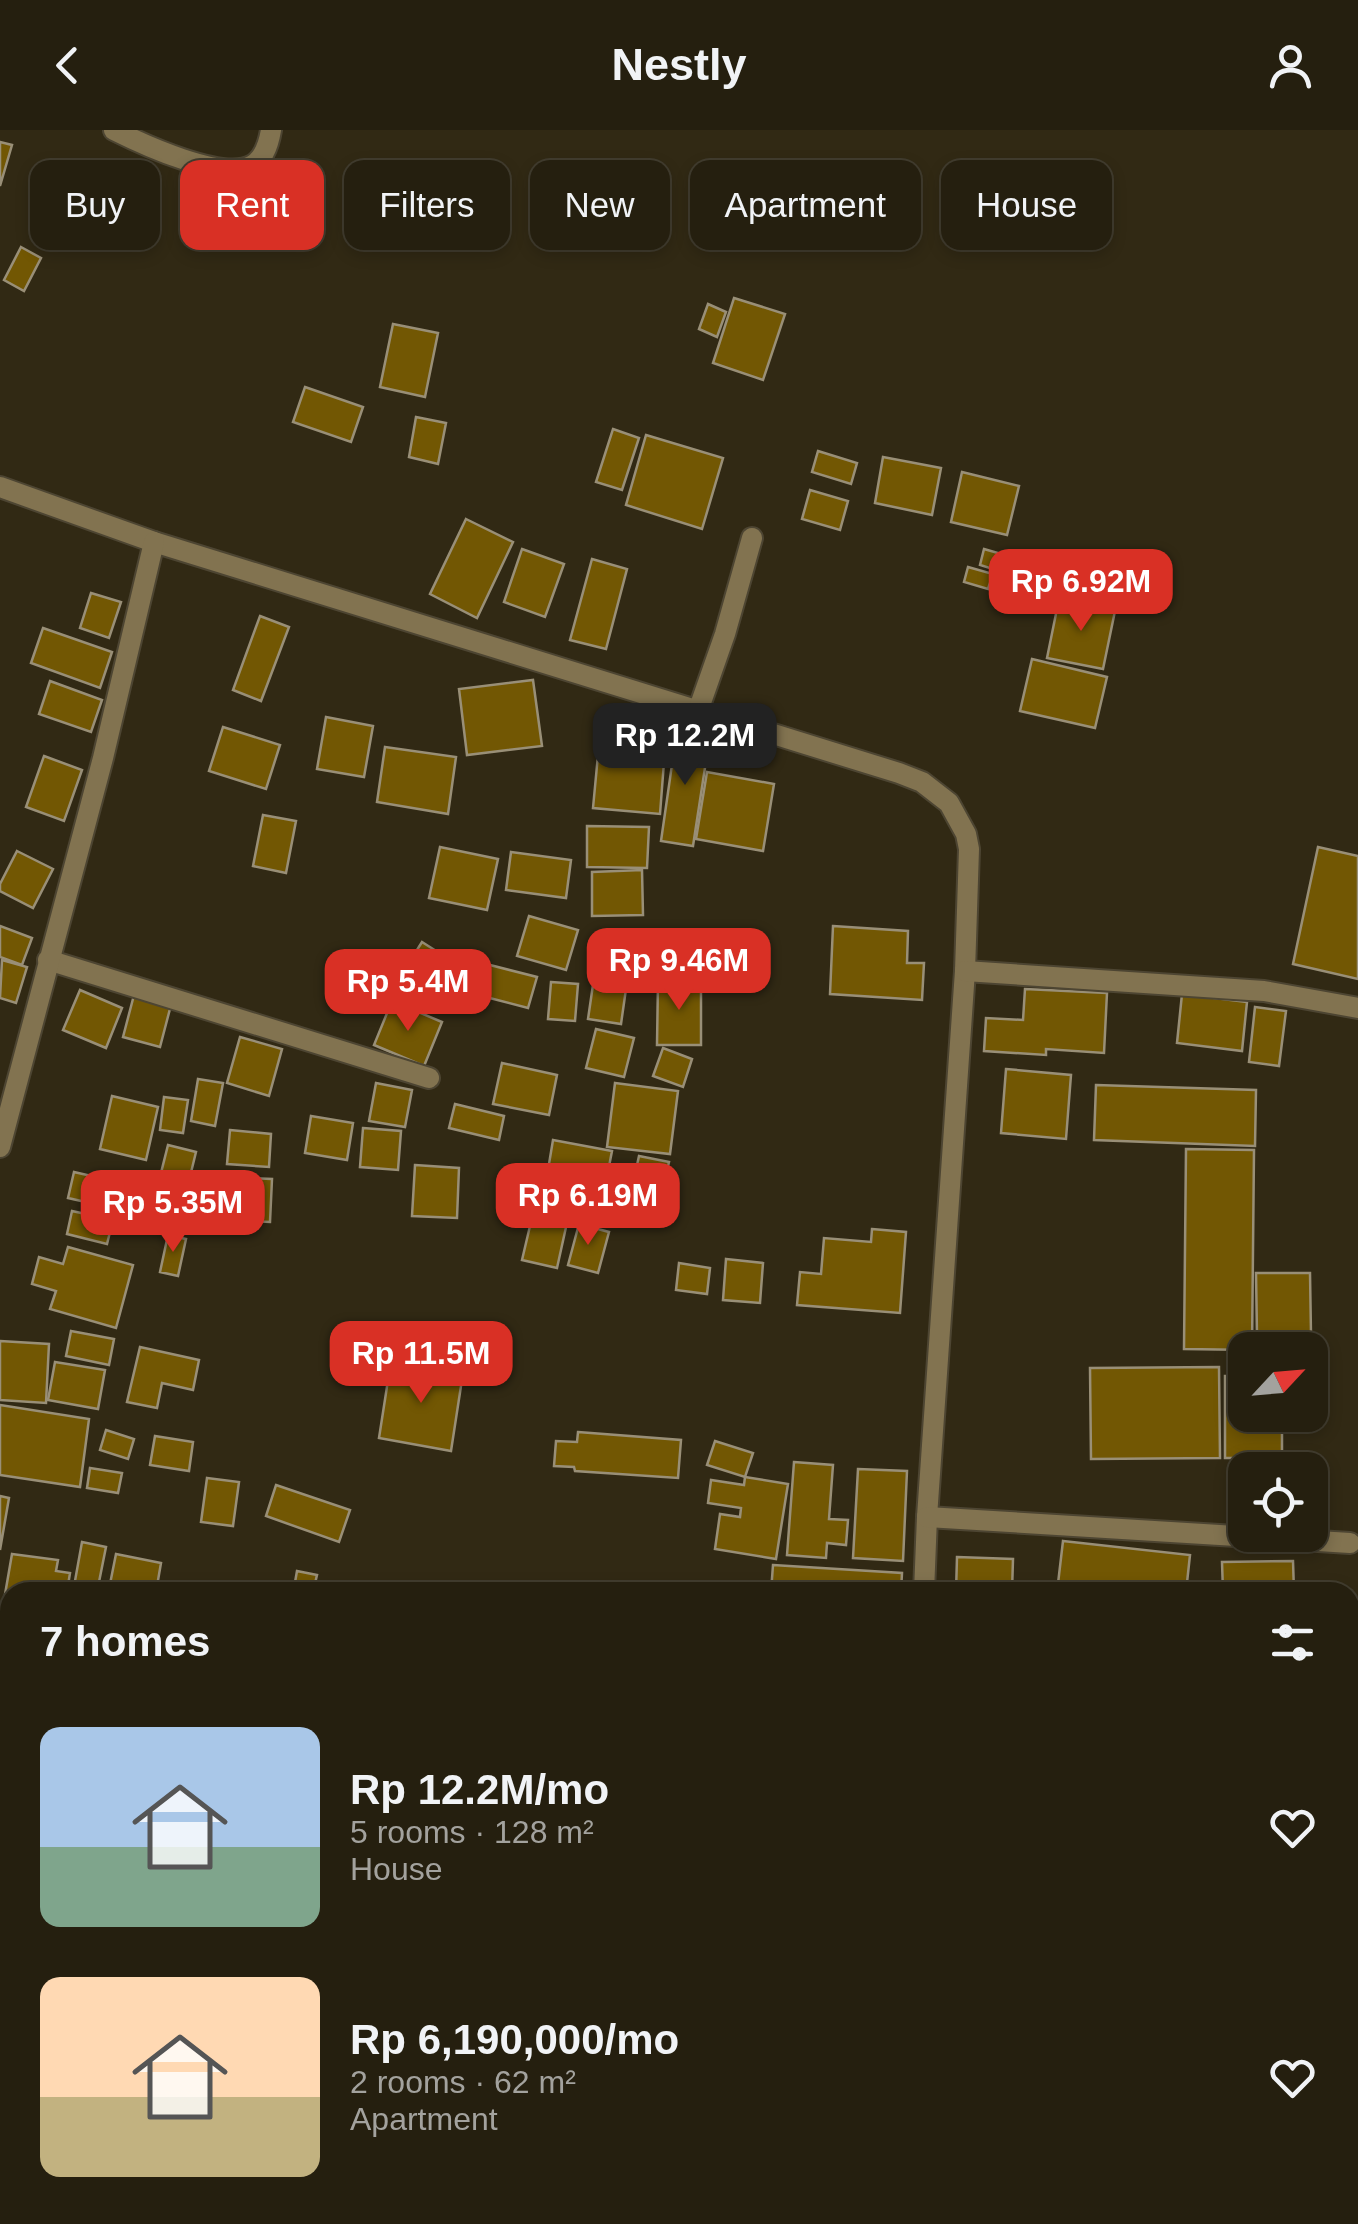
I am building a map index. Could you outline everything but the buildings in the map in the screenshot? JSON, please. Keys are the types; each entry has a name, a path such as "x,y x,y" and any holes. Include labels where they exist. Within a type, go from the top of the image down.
{"street":[{"path":"114,130 148,148 228,168 248,167 257,162 272,130"},
{"path":"0,487 154,542 899,773 922,782 949,803 958,816 969,850 965,971 924,1582"},
{"path":"698,711 752,538"},
{"path":"0,1147 103,758 154,542"},
{"path":"48,960 428,1078"},
{"path":"965,971 1264,991 1358,1008"},
{"path":"927,1517 1350,1544"}]}
